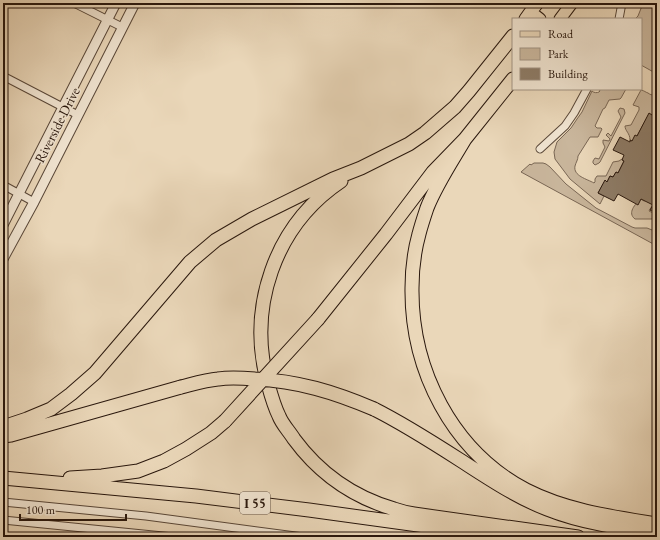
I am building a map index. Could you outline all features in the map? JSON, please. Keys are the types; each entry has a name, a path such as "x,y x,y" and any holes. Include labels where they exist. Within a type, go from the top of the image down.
{"highway":[{"path":"512,37 470,91 442,119 409,144 361,168 329,189 312,204 300,219 286,239 276,258 263,299 261,316 261,342 264,368 271,396 279,417 303,451 334,480 356,494 394,510 414,514 578,537"},
{"path":"34,481 102,476 138,471 164,461 211,433 225,421 318,319 433,172 465,139 512,80"},
{"path":"465,139 427,208 419,235 412,277 413,318 416,339 422,362 437,399 460,436 476,453 495,470 526,490 544,498 592,513 657,524"},
{"path":"3,427 28,419 45,411 71,394 95,373 190,262 216,240 252,218 292,198 333,178 361,168"},
{"path":"3,436 182,387 218,379 243,378 299,384 350,398 396,420 497,483 526,500 542,507 569,517 595,524 657,533"},
{"name":"I 55","path":"3,478 196,496 506,537"}],"main road":[{"path":"561,18 572,3"}],"street":[{"path":"74,3 122,27"},
{"name":"Riverside Drive","path":"3,225 116,3"},
{"name":"Riverside Drive","path":"3,259 34,202 135,3"},
{"path":"619,18 622,3"},
{"path":"3,76 78,115"},
{"path":"540,149 565,126 574,114 586,90"},
{"path":"3,185 34,202"},
{"path":"3,502 146,516 303,537"},
{"path":"3,520 173,537"}],"green space":[{"path":"652,3 657,3 657,26 653,33 657,35 657,74 642,66 642,18 636,18 642,6 646,5 651,7"},
{"path":"625,90 620,99 609,100 603,109 595,126 602,129 598,137 590,137 578,156 575,166 578,175 594,183 597,176 606,176 613,162 622,159 624,161 618,173 616,172 613,177 610,176 607,182 605,181 598,193 604,196 600,204 570,179 555,159 554,152 557,142 571,128 582,112 592,91"},
{"path":"641,90 657,97 657,110 655,109 652,115 649,114 637,136 632,141 630,140 625,126 631,125 639,110 639,107 633,105"},
{"path":"620,108 624,109 625,113 600,162 595,165 593,161 595,158 599,159 605,147 603,140 609,141 610,139 606,135 608,133 611,136 621,117 618,111"},
{"path":"534,163 546,164 566,184 596,208 632,227 647,228 657,232 657,246 521,172 530,164 531,165"},
{"path":"657,197 649,211 656,213 652,219 635,219 633,217 632,211 636,203 641,199 644,201"}],"building":[{"path":"657,104 657,214 650,210 653,205 641,199 638,205 618,194 614,201 598,193 605,180 607,182 610,176 613,177 616,172 618,173 624,161 622,160 624,155 613,150 620,137 630,142 630,140 632,141 635,135 637,136 649,113 652,115"}]}
